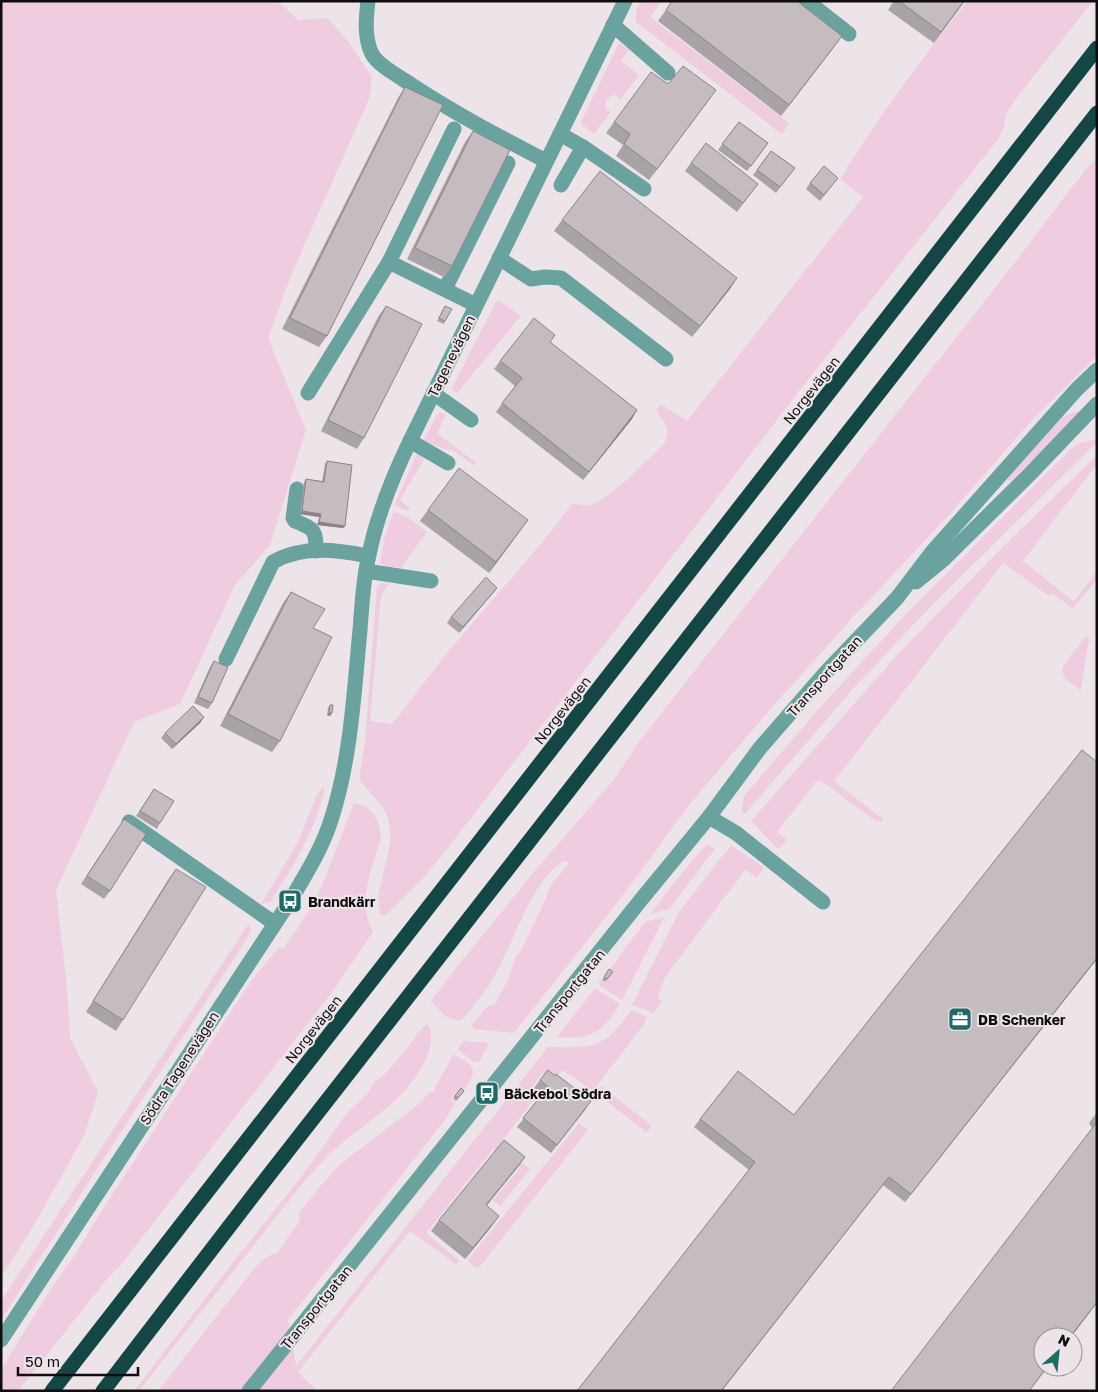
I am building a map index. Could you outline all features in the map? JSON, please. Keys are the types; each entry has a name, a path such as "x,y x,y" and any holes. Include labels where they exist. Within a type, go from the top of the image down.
{"highway":[{"name":"Norgevägen","path":"52,1391 1097,48"},
{"path":"103,1391 1097,113"}],"street":[{"path":"368,1 366,20 368,40 373,55 383,66 436,102 546,161"},
{"name":"Tagenevägen","path":"341,787 352,718 368,556 380,510 433,393 625,1"},
{"path":"806,1 848,34"},
{"path":"613,25 668,73"},
{"path":"308,393 389,262 454,128"},
{"path":"560,134 583,147 644,189"},
{"path":"561,185 583,147"},
{"path":"445,289 508,163"},
{"path":"499,258 531,279 545,277 561,278 666,359"},
{"path":"389,262 476,304"},
{"name":"Transportgatan","path":"249,1391 709,817 760,748 827,671 897,598 932,552 1077,389 1097,370"},
{"path":"1077,389 1096,406"},
{"path":"433,393 471,420"},
{"name":"Transportgatan","path":"897,598 943,560 1029,476 1096,406"},
{"path":"410,441 448,463"},
{"path":"297,489 293,518 295,521 312,528 315,532 316,551"},
{"path":"226,659 273,562 284,556 316,551 345,552 368,556"},
{"path":"366,571 431,581"},
{"name":"Södra Tagenevägen","path":"1,1340 307,872 325,836 341,787"},
{"path":"709,817 736,833 823,902"},
{"path":"129,822 274,923"}],"shaded area":[{"path":"1,1 277,1 299,20 327,18 348,41 372,77 370,97 292,273 268,338 306,430 270,545 235,585 180,704 134,722 56,890 67,987 70,1038 98,1092 85,1134 36,1222 1,1277"},
{"path":"641,1 662,1 650,17 789,123 782,134 636,22 636,11"},
{"path":"967,1 1093,1 1018,96 1006,114 999,138 800,390 451,844 425,876 386,915 380,915 378,897 390,844 390,828 388,818 382,806 360,781 377,587 382,583 389,584 381,595 370,721 392,724 446,654 542,543 572,504 591,505 598,502 629,478 664,444 667,430 656,410 661,404 687,421 863,197 840,179 901,88"},
{"path":"619,43 629,50 621,61 639,75 621,99 615,95 607,99 605,108 611,112 594,134 582,125 581,122"},
{"path":"1097,158 1097,356 1033,419 947,517 766,714 690,804 620,899 514,1033 474,1029 472,1025 486,1008 495,1004 508,980 517,954 520,953 550,886 569,863 564,861 543,881 533,896 504,958 477,1001 464,1018 455,1020 446,1016 431,1001 448,978 533,873 616,777 638,743 1020,256 1085,170"},
{"path":"497,300 521,316 457,393 451,390"},
{"path":"1082,411 1011,481 1008,480 1007,478 1064,416"},
{"path":"439,412 446,415 437,433 476,463 474,465 455,452 424,442"},
{"path":"1097,440 1097,442 934,603 852,690 745,814 742,813 744,796 814,714 905,615 1073,447"},
{"path":"417,454 424,459 400,500 410,508 408,511 394,505"},
{"path":"1097,455 1097,464 1023,561 1072,600 1075,600 1097,571 1097,579 1073,609 1052,593 1049,596 1003,563 836,779 835,782 883,819 881,822 874,820 820,780 816,782 777,832 787,840 780,848 777,848 751,821 897,655"},
{"path":"393,512 406,516 427,532 401,568 385,566 380,563 385,536"},
{"path":"1087,636 1089,639 1081,690 1065,679 1062,668"},
{"path":"322,788 325,788 321,804 303,848 270,902 261,904 298,842 316,797"},
{"path":"354,803 371,811 377,820 380,831 381,838 367,885 366,896 368,920 373,932 332,992 121,1265 108,1278 18,1391 1,1391 1,1370 50,1290 75,1255 241,996 258,972 279,948 284,948 309,911 321,888"},
{"path":"707,844 715,849 669,909 650,914 691,862"},
{"path":"731,845 762,866 763,869 757,877 745,870 665,977 658,997 662,1001 653,1013 632,1005 679,912"},
{"path":"663,917 622,1000 600,986 601,980 605,983 612,973 609,970 645,922"},
{"path":"249,923 251,931 237,954 1,1320 1,1301"},
{"path":"595,988 620,1004 614,1014 602,1028 595,1032 579,1037 557,1037"},
{"path":"631,1010 647,1017 644,1024 593,1091 562,1070 552,1082 542,1074 530,1090 537,1096 500,1143 530,1169 500,1206 493,1200 520,1168 494,1148 426,1233 460,1261 456,1264 410,1231 298,1372 318,1391 158,1391 260,1261 278,1252 298,1224 300,1220 299,1213 339,1165 420,1103 430,1092 433,1092 453,1055 468,1063 473,1070 470,1081 463,1092 459,1089 451,1099 455,1103 445,1120 288,1320 296,1366 548,1047 576,1047 597,1044 622,1023"},
{"path":"427,1024 431,1034 430,1046 421,1069 412,1083 388,1107 335,1149 306,1179 139,1391 134,1391 301,1177 347,1113 368,1093 375,1081 385,1074 419,1031"},
{"path":"464,1041 489,1043 479,1063 472,1061 458,1049"},
{"path":"601,1086 651,1125 647,1133 596,1093"},
{"path":"579,1123 588,1130 478,1269 467,1261"}],"building":[{"path":"672,1 797,1 842,36 789,105 666,10"},
{"path":"899,1 964,1 941,32"},
{"path":"683,66 716,90 657,169 624,144 630,134 614,122 651,72 668,84"},
{"path":"405,87 443,105 327,336 290,318"},
{"path":"739,122 768,143 751,166 722,144"},
{"path":"473,131 510,150 452,266 415,248"},
{"path":"706,143 758,184 743,203 691,163"},
{"path":"771,151 795,168 780,187 757,170"},
{"path":"824,166 838,178 824,195 810,183"},
{"path":"600,171 737,278 700,326 562,220"},
{"path":"386,306 422,324 364,438 328,420"},
{"path":"445,306 452,309 445,321 439,318"},
{"path":"534,318 555,335 550,342 637,410 589,472 502,403 522,378 500,361"},
{"path":"327,461 352,465 345,526 319,522 321,514 302,511 306,479 324,482"},
{"path":"459,468 528,520 496,562 428,510"},
{"path":"486,577 497,588 463,627 451,617"},
{"path":"291,592 325,609 313,628 332,637 280,741 228,714"},
{"path":"214,661 228,667 212,703 198,697"},
{"path":"330,705 333,705 332,713 329,713"},
{"path":"193,706 204,717 176,744 165,733"},
{"name":"DB Schenker","path":"1082,750 1097,762 1097,958 911,1194 889,1177 721,1391 577,1391 755,1162 700,1119 738,1071 794,1115"},
{"path":"154,789 174,801 160,823 140,811"},
{"path":"124,819 146,834 110,891 87,876"},
{"path":"176,869 206,887 123,1020 93,1001"},
{"path":"609,969 613,972 607,979 604,977"},
{"path":"548,1070 591,1101 557,1145 523,1118 548,1087 540,1080"},
{"path":"461,1088 464,1091 458,1098 455,1096"},
{"path":"1097,1122 1097,1302 1078,1327 1033,1327 1033,1377 1040,1377 1029,1391 891,1391"},
{"path":"504,1140 525,1157 486,1205 499,1216 473,1248 439,1220"}],"place":[{"name":"Brandkärr","path":"290,901"},
{"name":"DB Schenker","path":"960,1019"},
{"name":"Bäckebol Södra","path":"487,1093"}]}
